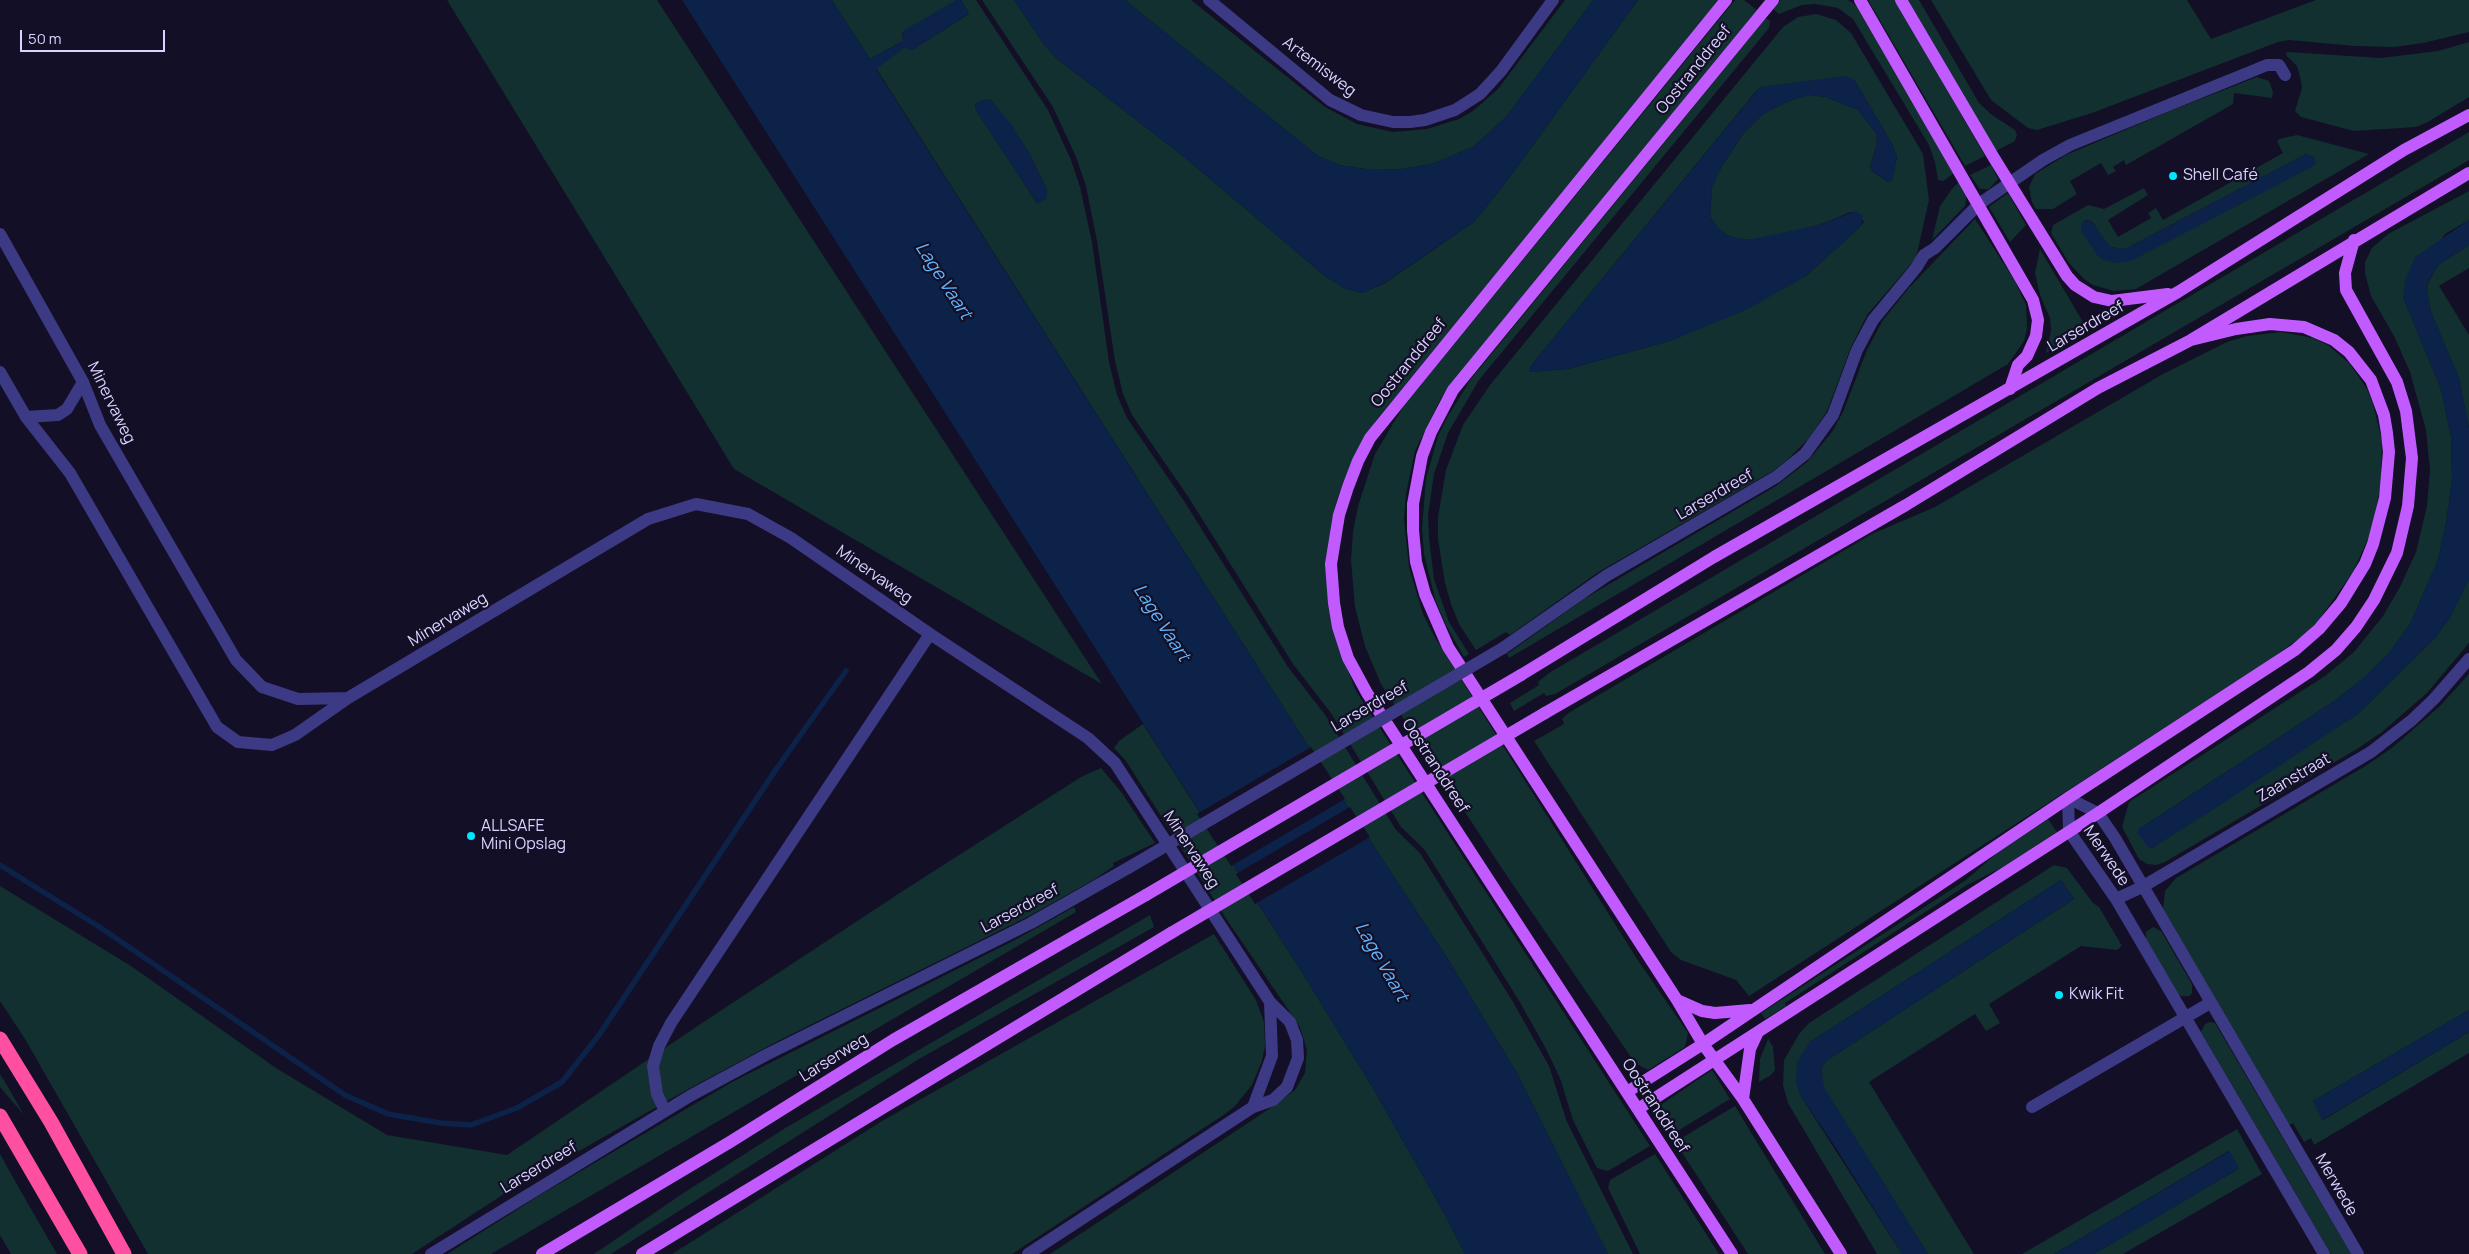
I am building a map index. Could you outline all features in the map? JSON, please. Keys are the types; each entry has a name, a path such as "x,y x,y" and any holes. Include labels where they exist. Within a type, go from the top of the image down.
{"highway":[{"path":"0,1039 51,1122 124,1254"},
{"path":"0,1116 80,1254"}],"main road":[{"name":"Oostranddreef","path":"1726,0 1370,438 1358,461 1339,515 1331,564 1338,627 1348,658 1358,676 1732,1254"},
{"name":"Oostranddreef","path":"1773,0 1453,390 1431,432 1418,473 1413,504 1413,530 1416,562 1425,594 1448,647 1677,1000 1703,1044 1742,1099 1841,1254"},
{"path":"1860,0 2031,295 2038,320 2032,347 2018,365 2010,389"},
{"path":"1901,0 2067,276 2079,289 2094,297 2120,301 2178,292"},
{"name":"Larserdreef","path":"1146,895 1521,675 1714,557 2178,292 2404,150 2469,115"},
{"path":"642,1254 1172,933 1545,713 1947,481 2098,388 2190,340 2354,240 2469,173"},
{"path":"1638,1109 2098,814 2309,672 2336,650 2356,627 2374,600 2389,572 2403,531 2408,506 2410,442 2406,411 2397,382 2346,290 2345,273 2354,240"},
{"path":"1627,1092 1703,1044 2306,640 2329,617 2354,583 2373,544 2380,521 2388,475 2387,433 2384,415 2371,380 2349,352 2320,333 2304,328 2278,324 2236,329 2190,340"},
{"name":"Larserweg","path":"542,1254 730,1142 893,1040 1146,895"},
{"path":"1677,1000 1702,1011 1715,1013 1753,1009"},
{"path":"1742,1099 1750,1049 1758,1032"}],"street":[{"name":"Artemisweg","path":"1208,0 1330,100 1360,115 1376,120 1402,122 1440,116 1455,110 1480,94 1501,71 1553,0"},
{"name":"Larserdreef","path":"431,1254 665,1111 766,1054 1030,923 1128,868 1503,648 1606,576 1776,477 1805,454 1833,415 1857,350 1873,320 1916,268 1924,255 1935,248 1979,204 2064,148 2200,91 2274,64 2281,66 2285,75"},
{"name":"Minervaweg","path":"0,234 83,382 100,424 236,660 262,687 298,699 348,698"},
{"name":"Minervaweg","path":"0,372 26,417 70,473 217,727 238,742 272,745 311,726 348,698 648,519 696,504 748,514 791,538 930,634 1088,738 1115,763 1270,1002 1290,1022 1297,1040 1298,1058 1292,1078 1281,1094 1274,1100 1253,1107 1028,1254"},
{"path":"26,417 47,417 63,412 71,404 83,382"},
{"path":"665,1111 657,1094 653,1066 659,1046 671,1023 930,634"},
{"name":"Zaanstraat","path":"2116,899 2142,887 2371,752 2434,699 2469,659"},
{"name":"Merwede","path":"2324,1254 2116,899 2069,831 2068,798 2098,814 2115,838 2358,1254"},
{"name":"Minervaweg","path":"1253,1107 1272,1056 1273,1035 1270,1002"},
{"path":"2032,1107 2210,1003"}],"green space":[{"path":"447,0 657,0 1102,684 734,469"},
{"path":"832,0 957,0 902,33 903,41 870,59"},
{"path":"961,0 976,0 1048,110 1071,160 1080,187 1092,242 1109,362 1117,395 1127,418 1184,501 1288,667 1326,716 1396,830 1420,853 1513,1002 1549,1066 1567,1122 1633,1254 1608,1254 1517,1073 1446,956 1314,755 876,68 905,47 912,50 969,14","holes":["990,99 1013,128 1029,153 1047,190 1039,203 1036,202 976,110 975,104"]},
{"path":"982,0 1014,0 1043,43 1056,58 1183,156 1326,277 1346,289 1363,293 1385,283 1474,222 1507,181 1638,0 1719,0 1375,422 1352,461 1343,482 1336,504 1328,548 1337,642 1356,691 1650,1146 1608,1171 1597,1168 1573,1120 1560,1078 1544,1045 1518,999 1424,849 1401,827 1331,713 1293,664 1189,498 1132,415 1123,394 1115,361 1097,241 1086,186 1076,157 1053,107"},
{"path":"1125,0 1191,0 1325,107 1357,124 1393,132 1427,129 1459,119 1473,111 1498,89 1565,0 1593,0 1507,116 1473,147 1432,164 1401,169 1372,170 1339,165 1318,156"},
{"path":"1735,0 1744,0 1757,10 1441,398 1415,451 1406,494 1404,519 1409,567 1423,614 1434,636 1637,959 1688,1033 1685,1047 1648,1070 1635,1063 1505,873 1381,684 1365,646 1355,607 1351,560 1353,532 1358,506 1375,454 1403,407"},
{"path":"1781,0 1848,0 1859,9 1954,173 1943,181 1938,180 1935,162 1929,145 1853,19 1838,8 1815,4 1802,5 1779,14 1773,9"},
{"path":"1868,0 1895,0 1985,156 1965,166"},
{"path":"1908,0 1919,0 1979,103 1992,115 2015,130 2017,135 2015,141 1996,151"},
{"path":"1931,0 2187,0 2211,39 2316,0 2469,0 2469,32 2423,43 2394,47 2355,46 2289,40 2278,42 2092,113 2037,130 2028,128 1991,100"},
{"path":"1816,14 1836,20 1851,33 1923,154 1929,200 1916,258 1867,315 1851,347 1827,411 1810,437 1786,461 1773,471 1597,573 1510,635 1506,632 1476,650 1459,624 1451,604 1445,583 1438,539 1438,517 1446,470 1463,425 1490,385 1783,27 1798,17","holes":["1855,81 1892,144 1897,157 1892,180 1888,182 1873,172 1870,167 1877,144 1876,133 1858,110 1826,97 1809,95 1789,101 1763,114 1742,135 1718,173 1712,187 1710,217 1719,229 1731,237 1748,240 1819,225 1851,212 1864,221 1861,226 1806,276 1673,340 1568,369 1531,372 1529,370 1757,90"]},
{"path":"1766,18 1770,21 1769,28 1479,380 1448,433 1434,474 1428,515 1429,538 1434,579 1449,622 1469,654 1464,657 1446,625 1436,602 1424,554 1422,528 1426,479 1438,436 1471,379"},
{"path":"2469,42 2469,97 2416,127 2354,131 2301,117 2295,111 2302,88 2297,66 2286,55 2287,52 2381,58 2438,51"},
{"path":"2257,77 2269,81 2273,92 2272,98 2234,93 2233,104 2126,165 2124,160 2113,167 2116,171 2108,175 2101,163 2070,181 2077,194 2053,209 2036,209 2032,202 2029,187 2035,174 2066,155"},
{"path":"2469,132 2469,160 1555,694 1546,696 1544,693 1514,711 1510,703 1539,685 1538,682 1549,673"},
{"path":"2297,135 2369,154 2136,289 2114,291 2093,285 2084,279 2069,263 2051,233 2053,225 2088,205 2104,209 2144,188 2148,195 2108,220 2118,237 2151,218 2148,213 2156,208 2163,220 2283,153 2277,141","holes":["2306,154 2315,158 2103,260 2084,221 2090,220 2111,247 2127,248"]},
{"path":"1991,165 1998,179 1989,189 1980,189 1970,175"},
{"path":"1960,181 1967,194 1965,206 1932,240 1940,206"},
{"path":"2469,191 2469,220 2445,234 2403,297 2441,389 2451,436 2452,480 2446,523 2438,560 2410,624 2388,654 2365,677 2330,704 2139,829 2152,848 2359,713 2436,637 2450,617 2469,579 2469,643 2427,693 2382,732 2357,749 2165,862 2156,865 2147,864 2139,859 2122,827 2129,802 2325,676 2354,652 2383,616 2400,587 2416,552 2427,506 2430,470 2426,430 2410,372 2394,336 2371,296 2365,273 2365,262 2372,248 2388,234"},
{"path":"2008,193 2026,225 2010,242 1989,207"},
{"path":"1975,219 2015,281 2026,305 2027,329 2024,341 2008,364 1509,658 1507,654 1584,599 1776,486 1807,462 1832,432 1843,412 1867,350 1883,320 1908,289"},
{"path":"2469,245 2469,268 2439,286 2469,335 2469,428 2459,378 2431,312 2427,292 2428,283 2438,265"},
{"path":"2040,249 2087,329 2046,353 2051,331 2050,318 2040,295 2035,273"},
{"path":"2281,332 2313,338 2328,345 2350,364 2367,389 2373,404 2382,441 2381,483 2372,530 2353,572 2318,621 2304,635 2265,663 1749,996 1736,980 1681,960 1671,952 1534,741 1564,724 1562,719 1570,712 1872,534 1935,507 2163,374 2227,342 2247,336"},
{"path":"2469,674 2469,1010 2313,1101 2323,1120 2469,1032 2469,1053 2314,1145 2311,1138 2304,1142 2293,1123 2289,1125 2163,909 2165,891 2176,878 2367,765 2393,747 2440,706"},
{"path":"1143,724 1303,974 1374,1090 1444,1213 1465,1254 1050,1254 1272,1107 1295,1090 1305,1073 1307,1050 1300,1027 1229,923 1126,761 1114,748 1119,741"},
{"path":"1101,768 1122,793 1155,843 1113,863 1114,866 1095,879 1031,915 778,1041 683,1092 507,1192 412,1254 148,1254 25,1039 0,1001 0,886 131,966 276,1068 387,1135 507,1155 705,1021 909,887 1081,777"},
{"path":"2048,819 2057,832 2003,867 1967,885 1785,1003 1786,1006 1765,1019 1761,1013 1966,880 1998,852"},
{"path":"2054,865 2067,868 2093,903 2099,907 2122,946 2117,950 2081,946 1989,1004 2000,1023 1986,1031 1975,1014 1869,1082 1974,1254 1928,1254 1823,1087 1821,1069 1826,1061 2074,899 2061,880 1810,1042 1800,1095 1902,1254 1877,1254 1788,1103 1783,1085 1784,1060 1799,1034 1809,1023"},
{"path":"1074,907 1076,912 491,1254 447,1254 540,1195 732,1082 1015,940"},
{"path":"1150,915 1154,927 919,1059 611,1254 594,1254 685,1192 787,1127"},
{"path":"2153,927 2161,931 2192,984 2192,993 2189,996 2178,994 2146,940 2146,932"},
{"path":"1214,934 1256,1000 1264,1022 1265,1046 1262,1061 1252,1085 1235,1106 1225,1114 1012,1254 672,1254 882,1121"},
{"path":"2215,1023 2351,1254 2331,1254 2201,1032 2205,1024"},
{"path":"1768,1039 1773,1047 1775,1070 1771,1075 1759,1082 1760,1059"},
{"path":"1712,1070 1730,1099 1671,1135 1661,1115 1662,1104"},
{"path":"0,1074 8,1087 24,1115 0,1087"},
{"path":"1735,1106 1825,1254 1748,1254 1675,1142"},
{"path":"2237,1129 2262,1174 2123,1254 2094,1254 2238,1169 2229,1151 2054,1254 2022,1254"},
{"path":"0,1154 57,1254 11,1254 0,1235"},
{"path":"1655,1154 1719,1254 1640,1254 1608,1188 1610,1180"}],"water":[{"name":"Lage Vaart","path":"682,0 832,0 870,59 903,41 903,31 957,0 961,0 969,14 912,50 905,47 876,69 1314,755 1446,956 1517,1073 1608,1254 1465,1254 1444,1213 1374,1090 1303,974"},
{"path":"1014,0 1125,0 1318,156 1339,165 1372,170 1401,169 1432,164 1473,147 1507,116 1593,0 1638,0 1507,181 1474,222 1384,283 1363,293 1346,289 1326,277 1183,156 1056,58 1043,43"},
{"path":"1846,76 1855,81 1892,144 1897,157 1892,180 1889,182 1873,172 1870,167 1877,144 1876,133 1858,110 1826,97 1809,95 1789,101 1763,114 1742,135 1718,173 1712,187 1710,217 1719,229 1731,237 1748,240 1819,225 1856,211 1863,216 1861,226 1806,276 1748,309 1673,340 1568,369 1531,372 1529,370 1760,87"},
{"path":"983,99 990,99 1014,128 1029,153 1047,190 1047,198 1039,203 1036,202 976,110 975,104"},
{"path":"2306,154 2315,158 2316,163 2312,167 2131,261 2117,263 2103,260 2097,255 2081,231 2081,223 2090,220 2111,247 2127,248"},
{"path":"2469,220 2469,245 2438,265 2428,282 2427,292 2431,312 2459,378 2469,428 2469,579 2450,617 2436,637 2359,713 2219,806 2152,848 2148,847 2137,832 2139,829 2330,704 2365,677 2388,654 2410,624 2438,560 2446,523 2452,480 2451,436 2441,389 2403,297 2405,280 2415,257"},
{"path":"2061,880 2074,899 1826,1061 1821,1069 1824,1087 1928,1254 1902,1254 1836,1148 1800,1095 1796,1083 1797,1062 1810,1042"},
{"path":"2469,1010 2469,1032 2322,1120 2313,1101"},
{"path":"2230,1151 2239,1168 2151,1221 2094,1254 2054,1254"}],"pier":[{"path":"1311,747 1345,799 1231,866 1197,814"},
{"path":"1350,807 1370,837 1255,904 1236,874"}],"waterway":[{"path":"0,865 101,928 345,1095 388,1114 441,1123 471,1125 517,1108 562,1082 599,1035 777,768 846,671"}],"place":[{"name":"Shell Café","path":"2173,176"},
{"name":"ALLSAFE Mini Opslag","path":"471,836"},
{"name":"Kwik Fit","path":"2059,995"}]}
